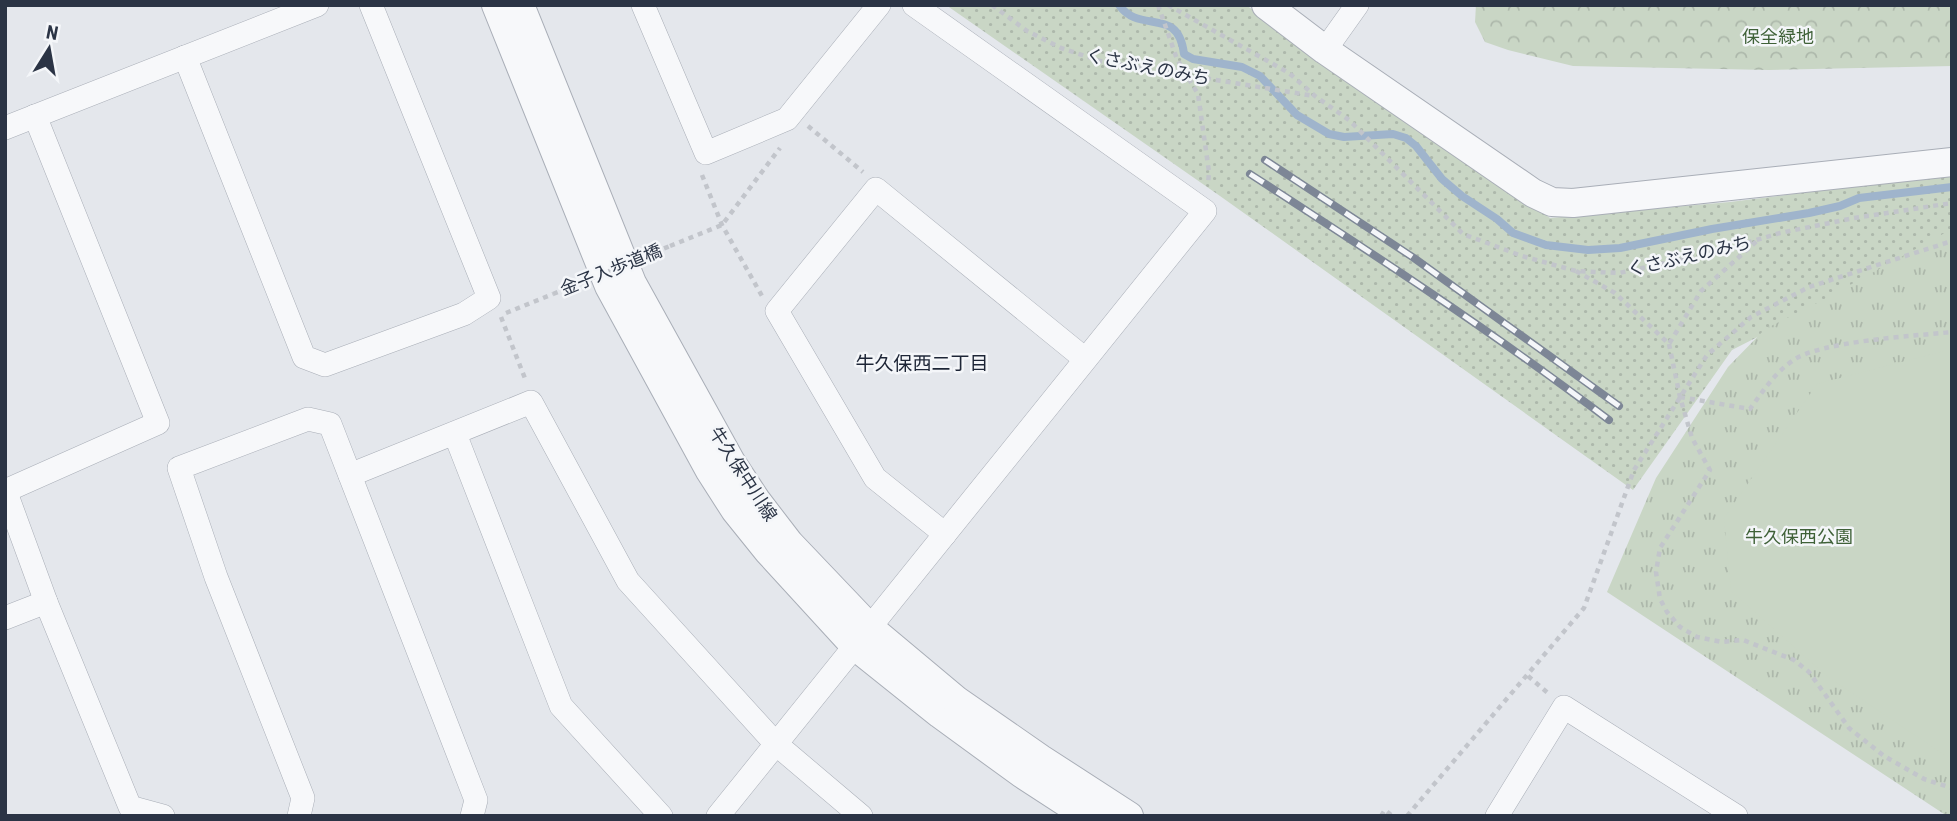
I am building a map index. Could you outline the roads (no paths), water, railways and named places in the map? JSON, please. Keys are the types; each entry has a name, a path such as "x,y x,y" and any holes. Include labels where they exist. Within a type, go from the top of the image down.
{"street":[{"path":"5,128 317,5"},
{"path":"185,57 304,357 325,365 464,314 489,298 371,5"},
{"name":"牛久保中川線","path":"496,5 609,286 710,471 736,510 768,551 950,721 1021,773 1087,816"},
{"name":"牛久保中川線","path":"520,5 632,283 731,462 756,500 863,637 1129,816"},
{"path":"643,5 706,153 797,116 878,5"},
{"path":"718,816 1205,211 914,5"},
{"path":"1266,5 1325,50 1533,193 1562,204 1952,162"},
{"path":"1325,50 1357,5"},
{"path":"35,116 158,423 5,491 46,602 130,807 163,816"},
{"path":"945,534 875,478 777,311 876,189 1085,359"},
{"path":"349,475 531,402 628,581 776,744 861,816"},
{"path":"299,816 303,798 216,577 178,468 308,419 330,424 476,800 472,816"},
{"path":"455,434 561,706 661,816"},
{"path":"5,618 46,602"},
{"path":"1497,816 1564,707 1736,816"}],"waterway":[{"path":"1119,5 1128,14 1174,30 1184,54 1193,59 1242,67 1260,76 1297,115 1329,134 1344,137 1393,134 1406,138 1416,146 1442,179 1462,196 1513,233 1546,245 1588,250 1620,248 1809,213 1840,206 1859,198 1952,187"}],"railway":[{"path":"1265,160 1414,258 1619,406"},
{"path":"1250,174 1477,324 1609,420"}],"district":[{"name":"牛久保西二丁目","path":"922,363"}],"park label":[{"name":"保全緑地","path":"1778,37"},
{"name":"牛久保西公園","path":"1799,537"}]}
